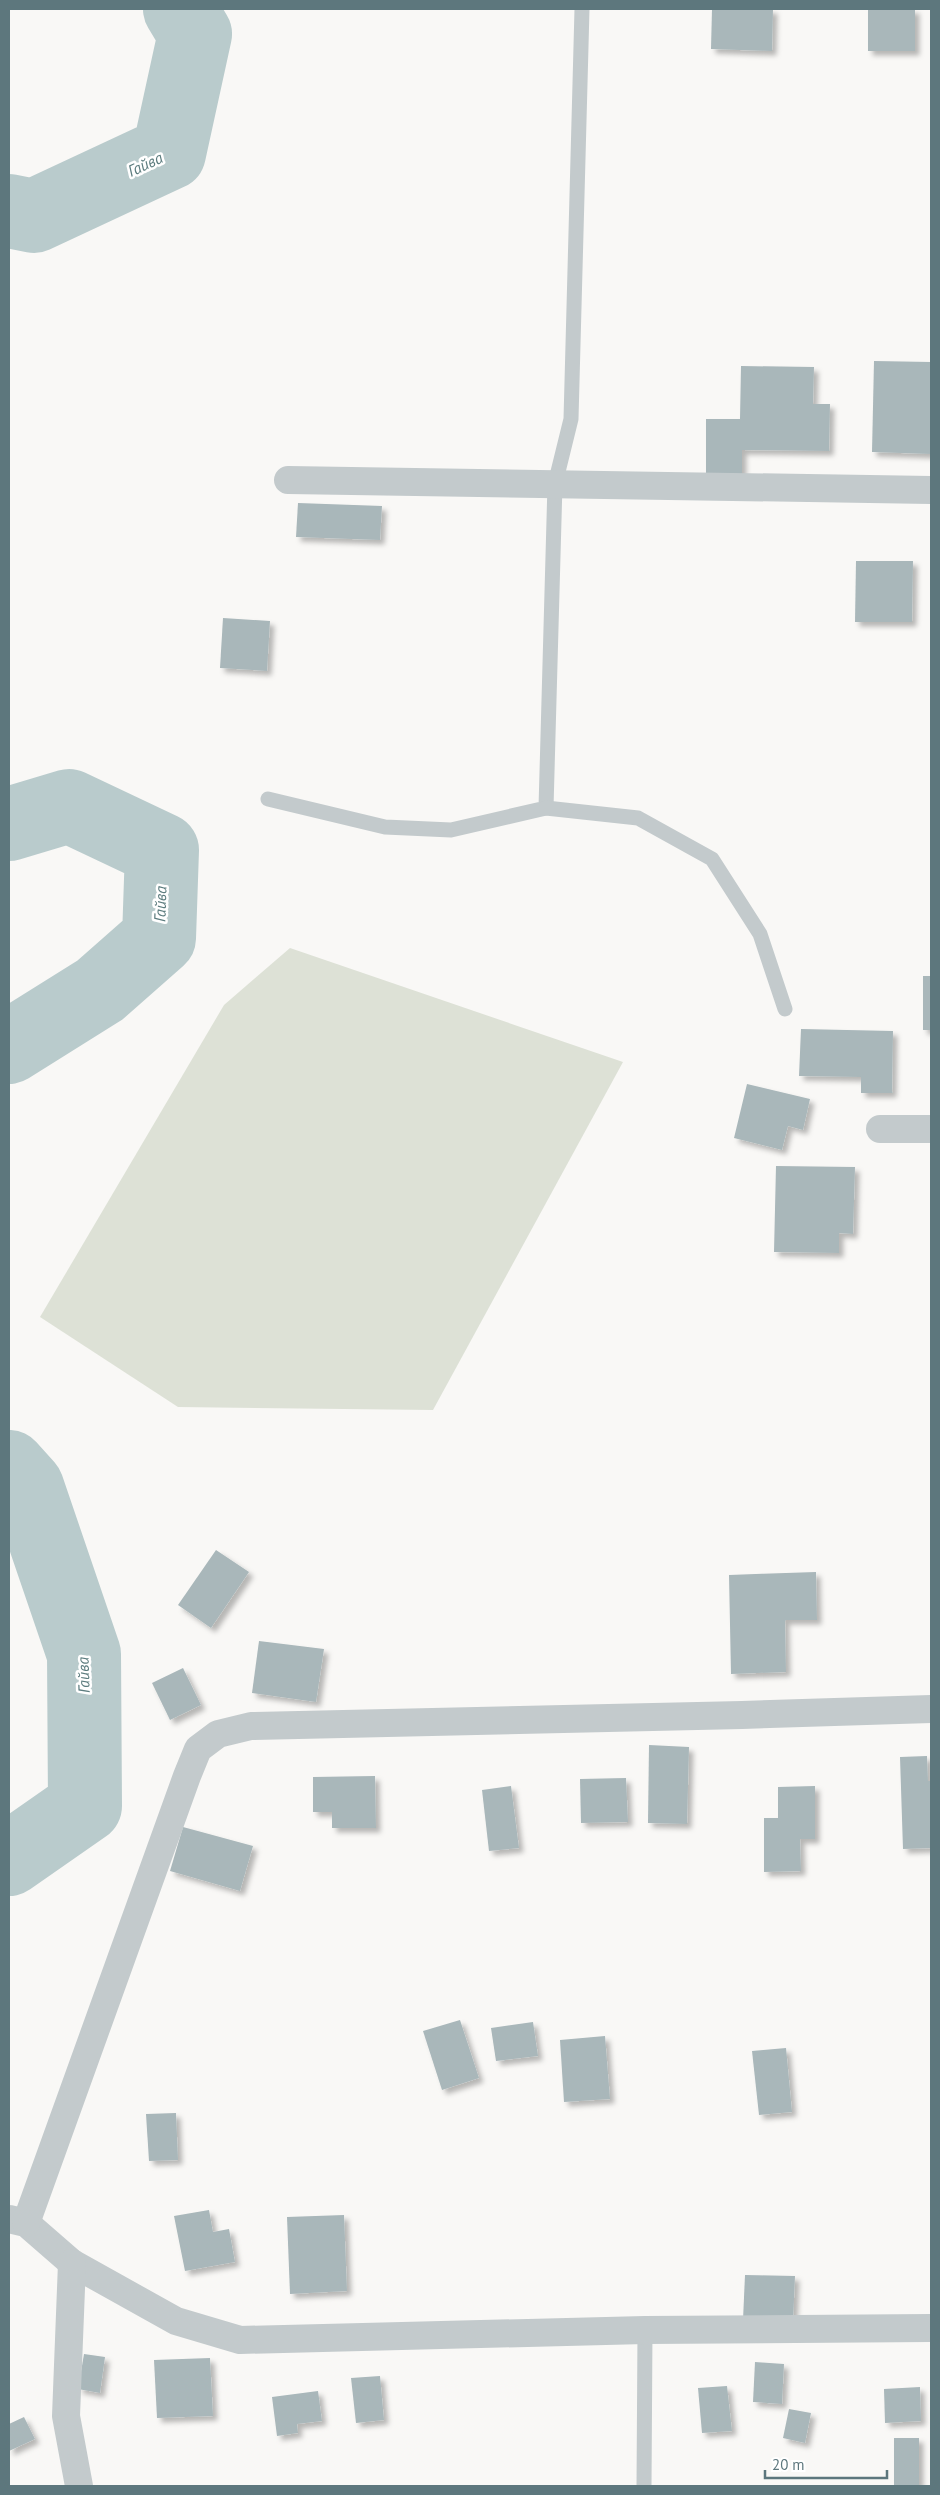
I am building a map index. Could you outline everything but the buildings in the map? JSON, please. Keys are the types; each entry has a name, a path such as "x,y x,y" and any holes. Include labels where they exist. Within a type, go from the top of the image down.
{"street":[{"path":"288,480 931,490"},
{"path":"880,1129 931,1129"},
{"path":"931,1709 752,1715 251,1726 218,1734 198,1749 186,1776 17,2221 72,2263 176,2321 240,2340 645,2330 931,2328"},
{"path":"72,2263 66,2416 79,2486"}],"lane":[{"path":"546,808 555,484 571,419 582,9"},
{"path":"268,799 385,827 451,830 546,808 638,818 712,859 760,934 785,1009"},
{"path":"644,2486 645,2330"}],"shaded area":[{"path":"290,948 623,1062 433,1410 178,1407 40,1317 224,1005"}],"waterway":[{"name":"Гайва","path":"9,211 34,216 169,153 195,34 180,9"},
{"name":"Гайва","path":"9,824 69,806 162,850 159,938 100,990 9,1047"},
{"name":"Гайва","path":"9,1467 27,1487 84,1654 85,1806 9,1859"}]}
